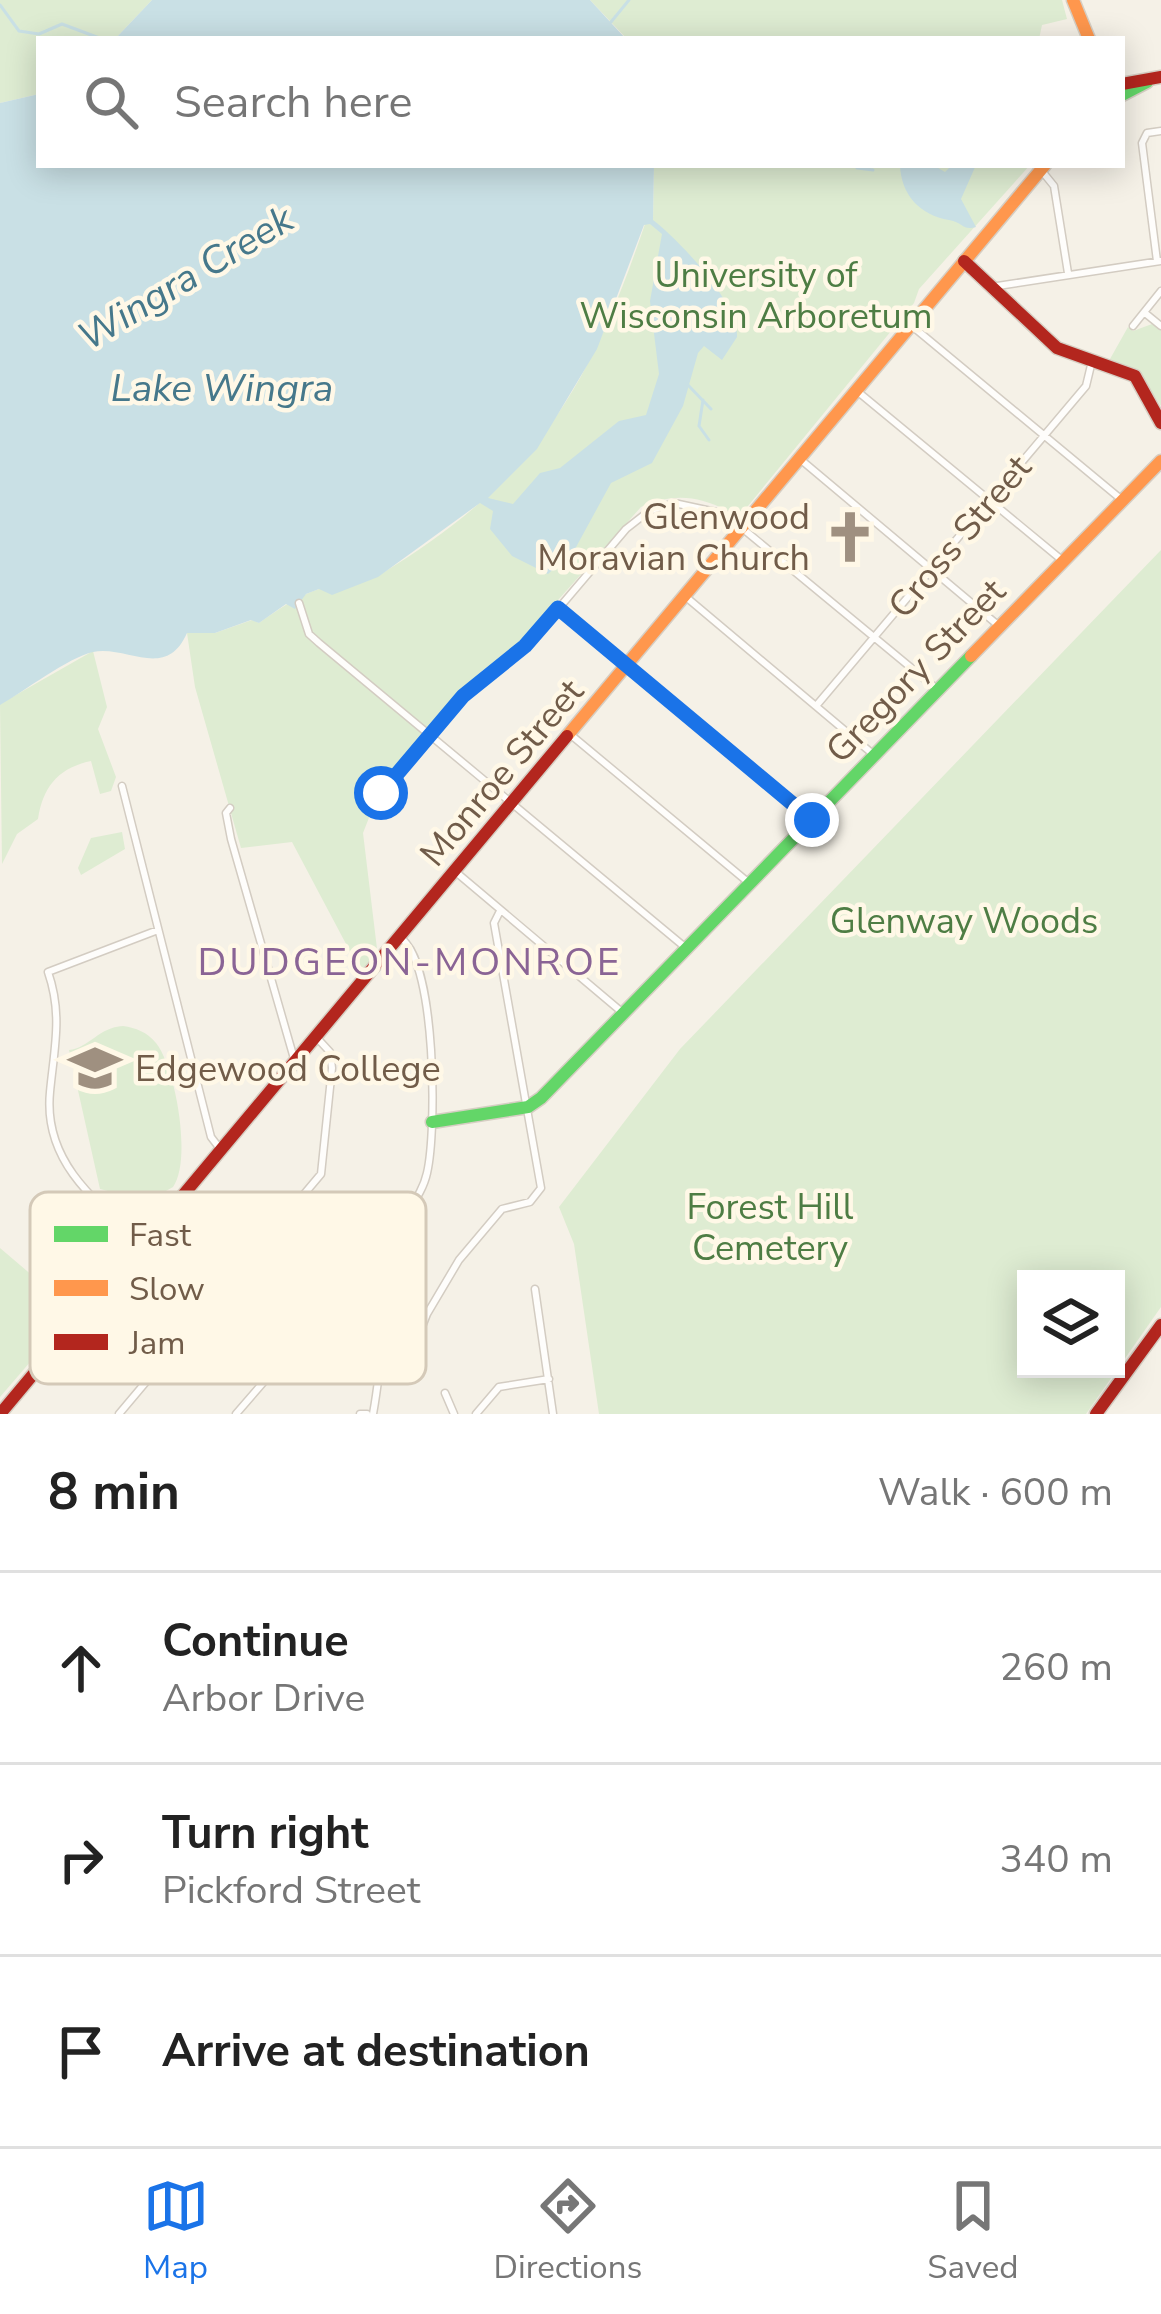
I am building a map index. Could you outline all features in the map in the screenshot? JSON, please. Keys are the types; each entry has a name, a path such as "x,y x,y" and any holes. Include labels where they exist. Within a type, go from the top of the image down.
{"main road":[{"path":"1073,0 1085,34"},
{"path":"1125,86 1156,78"},
{"name":"Monroe Street","path":"190,1192 1042,168"},
{"path":"964,261 1058,348 1136,376 1161,423"},
{"name":"Gregory Street","path":"528,1107 1161,461"},
{"path":"432,1122 528,1107"},
{"path":"1096,1414 1161,1325"},
{"name":"Monroe Street","path":"1,1414 30,1380"}],"street":[{"path":"991,287 1159,261 1142,150 1145,134 1161,131"},
{"path":"1044,168 1054,185 1068,273"},
{"path":"1133,326 1161,291"},
{"path":"1144,313 1161,326"},
{"path":"911,325 1122,500"},
{"name":"Cross Street","path":"816,706 1086,386 1092,361"},
{"path":"857,391 1063,561"},
{"path":"800,459 999,626"},
{"path":"380,791 474,685 525,646 626,529 649,511 674,503 701,506 743,528 938,690"},
{"path":"686,597 874,755"},
{"path":"299,603 309,634 686,948"},
{"path":"558,608 812,820"},
{"path":"571,734 749,883"},
{"path":"122,786 211,1137 224,1152"},
{"path":"230,808 226,813 231,839 290,1053 298,1064"},
{"path":"457,873 623,1013"},
{"path":"426,1317 459,1259 502,1209 530,1202 541,1183 494,923 500,911"},
{"path":"87,1192 57,1147 49,1108 59,1028 48,972 158,930"},
{"path":"402,939 414,951 428,1026 432,1122 420,1192"},
{"path":"304,1192 324,1167 332,1058 319,1040"},
{"path":"536,1288 554,1414"},
{"path":"476,1414 499,1387 549,1379"},
{"path":"119,1414 145,1384"},
{"path":"236,1414 262,1384"},
{"path":"366,1414 376,1384"},
{"path":"445,1393 454,1414"}],"green space":[{"path":"0,0 152,0 118,36 36,36 36,95 0,103"},
{"path":"590,0 1062,0 1067,19 1042,25 1040,36 624,36"},
{"name":"University of Wisconsin Arboretum","path":"654,168 1027,168 919,289 914,303 739,517 691,499 667,499 641,507 518,645 483,670 383,782 363,833 378,957 363,976 292,842 241,848 195,687 187,633 215,633 252,620 259,623 311,592 381,574 478,504 517,467 577,383 602,336 645,224 653,220"},
{"path":"1152,324 1161,330 1161,406 1140,374 1110,359 1128,327 1133,331"},
{"path":"1161,550 1161,1307 1125,1358 1125,1270 1017,1270 1017,1378 1111,1378 1086,1414 599,1414 574,1244 559,1207 680,1049"},
{"path":"93,651 107,707 98,729 116,777 111,791 100,794 91,761 61,774 48,788 38,819 17,834 2,864 0,704"},
{"path":"122,832 125,849 81,875 78,868 91,838"},
{"path":"123,1026 149,1036 170,1072 181,1157 173,1187 164,1192 100,1189 69,1050"},
{"path":"0,1248 30,1274 30,1362 0,1397"}],"water":[{"path":"152,0 590,0 623,36 118,36"},
{"name":"Lake Wingra","path":"36,95 36,168 654,168 653,220 718,290 737,337 722,360 704,346 698,353 683,406 652,463 611,483 575,549 548,574 512,556 490,529 493,511 480,503 378,577 332,595 319,589 306,594 295,609 286,604 259,623 251,620 215,633 187,633 178,647 157,658 106,651 83,655 0,705 0,103","holes":["650,224 662,234 650,301 659,374 646,415 619,421 560,468 540,473 513,504 488,498 537,449 597,349 644,225"]},
{"path":"901,168 945,172 975,168 961,199 976,227 929,214 904,186"}],"waterway":[{"path":"611,22 629,0"},
{"path":"0,5 19,31 39,34 62,24 94,36"},
{"path":"857,168 873,170"},
{"path":"687,384 711,409"},
{"path":"703,400 699,426 709,440"}],"traffic: fast":[{"path":"1125,93 1147,82"},
{"path":"432,1122 528,1107 541,1098 971,656"}],"traffic: slow":[{"path":"1073,0 1088,36"},
{"path":"567,736 1042,168"},
{"path":"971,656 1161,461"}],"traffic: jam":[{"path":"1125,83 1161,77"},
{"path":"964,261 1057,348 1135,376 1161,423"},
{"path":"186,1192 567,736"},
{"path":"1096,1414 1161,1325"},
{"path":"0,1414 30,1378"}],"place":[{"name":"Glenwood Moravian Church","path":"850,537"},
{"name":"Edgewood College","path":"95,1068"}],"district":[{"name":"DUDGEON-MONROE","path":"410,961"}],"route":[{"path":"381,793 463,696 525,646 558,608 812,820"}],"water label":[{"name":"Wingra Creek","path":"185,277"}],"park label":[{"name":"Glenway Woods","path":"964,920"},
{"name":"Forest Hill Cemetery","path":"770,1226"}]}
